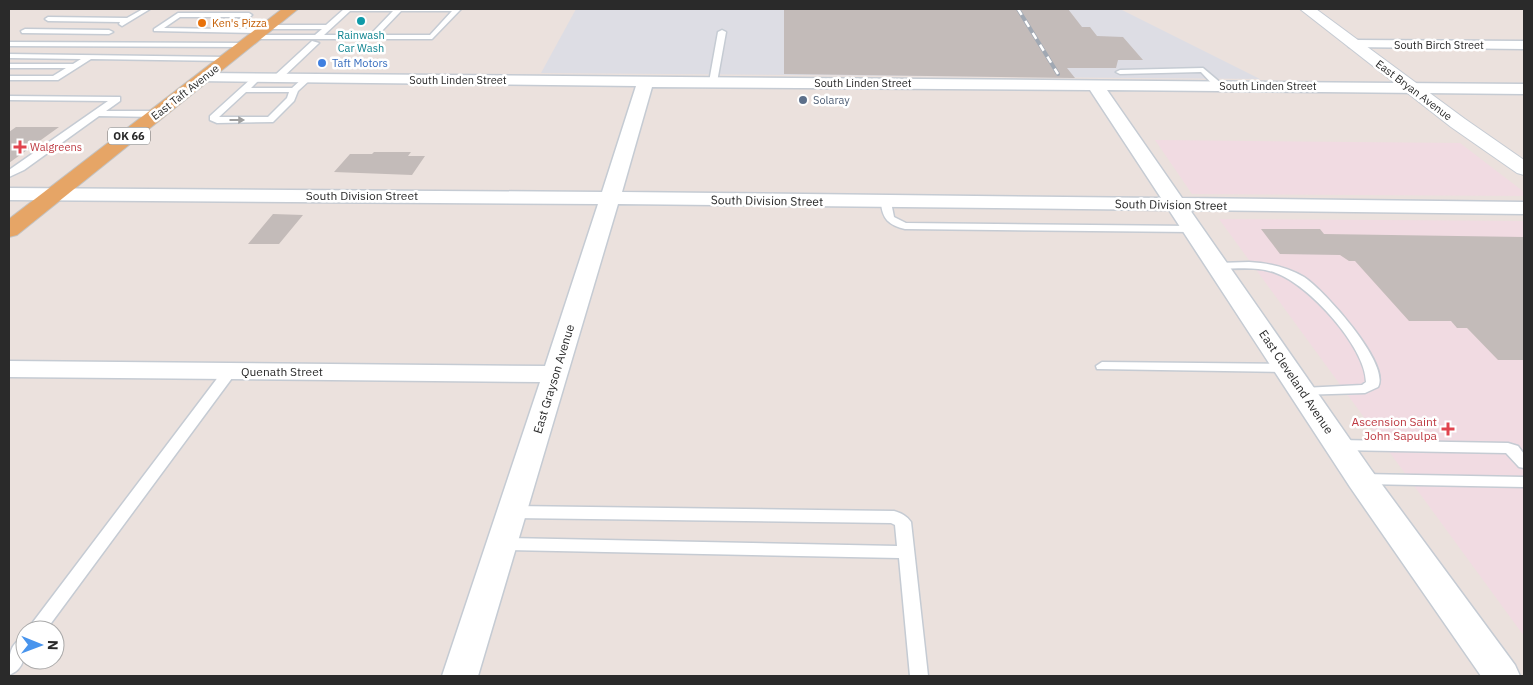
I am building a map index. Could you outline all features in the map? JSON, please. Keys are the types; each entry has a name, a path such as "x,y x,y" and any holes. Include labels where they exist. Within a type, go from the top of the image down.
{"main road":[{"name":"East Taft Avenue","path":"9,230 291,9"}],"street":[{"name":"East Bryan Avenue","path":"1307,9 1411,88 1524,169"},
{"name":"South Birch Street","path":"1354,44 1524,45"},
{"name":"South Linden Street","path":"203,78 1524,89"},
{"name":"East Grayson Avenue","path":"460,676 513,512 646,81"},
{"name":"East Cleveland Avenue","path":"1095,85 1361,480 1502,676"},
{"name":"South Division Street","path":"9,194 609,198 1524,208"},
{"name":"Quenath Street","path":"9,369 556,374"}],"lane":[{"path":"88,44 147,9"},
{"path":"276,79 328,27 349,9 458,9"},
{"path":"372,37 399,9"},
{"path":"227,31 249,15 178,15 156,30 227,31 316,40 372,37 432,37 458,9"},
{"path":"9,40 61,12"},
{"path":"48,19 128,20"},
{"path":"9,44 88,44 257,35 328,27"},
{"path":"25,31 109,32"},
{"path":"713,82 722,32"},
{"path":"9,56 227,59"},
{"path":"9,78 55,78 89,57"},
{"path":"9,66 75,66"},
{"path":"1120,72 1203,70 1219,86"},
{"path":"256,78 213,118 217,120 270,120 291,99 294,90 307,79"},
{"path":"244,90 294,90"},
{"path":"9,98 117,99 21,168 9,174"},
{"path":"97,114 157,114"},
{"path":"886,202 887,216 893,223 906,226 1192,229"},
{"path":"1218,266 1266,267 1294,276 1312,288 1365,352 1375,378 1373,384 1365,389 1303,392"},
{"path":"1102,366 1287,368"},
{"path":"43,620 230,371"},
{"path":"1338,445 1508,448 1513,450 1524,462"},
{"path":"1361,480 1524,482"},
{"path":"513,512 894,517 903,522 920,676"},
{"path":"502,544 906,552"}],"shaded area":[{"name":"Solaray","path":"576,9 1120,9 1260,79 541,73"},
{"path":"1155,140 1460,143 1524,192 1524,196 1192,194"},
{"name":"Ascension Saint John Sapulpa","path":"1219,219 1524,221 1524,636"}],"building":[{"path":"784,9 1068,9 1082,27 1090,27 1097,36 1123,37 1143,60 1118,60 1116,68 1067,68 1075,78 784,74"},
{"name":"Walgreens","path":"16,127 59,127 9,163 9,132"},
{"path":"374,152 411,152 408,156 425,156 412,175 334,172 350,154 372,154"},
{"path":"273,214 303,215 279,244 248,244"},
{"path":"1261,229 1320,229 1324,234 1524,237 1524,360 1498,360 1467,328 1457,328 1451,321 1409,321 1355,261 1349,261 1340,255 1280,254"}],"railway":[{"path":"1018,9 1058,74"}],"place":[{"name":"Rainwash Car Wash","path":"361,21"},
{"name":"Ken's Pizza","path":"202,23"},
{"name":"Taft Motors","path":"322,63"},
{"name":"Solaray","path":"803,100"},
{"name":"Walgreens","path":"20,147"},
{"name":"Ascension Saint John Sapulpa","path":"1448,429"}]}
